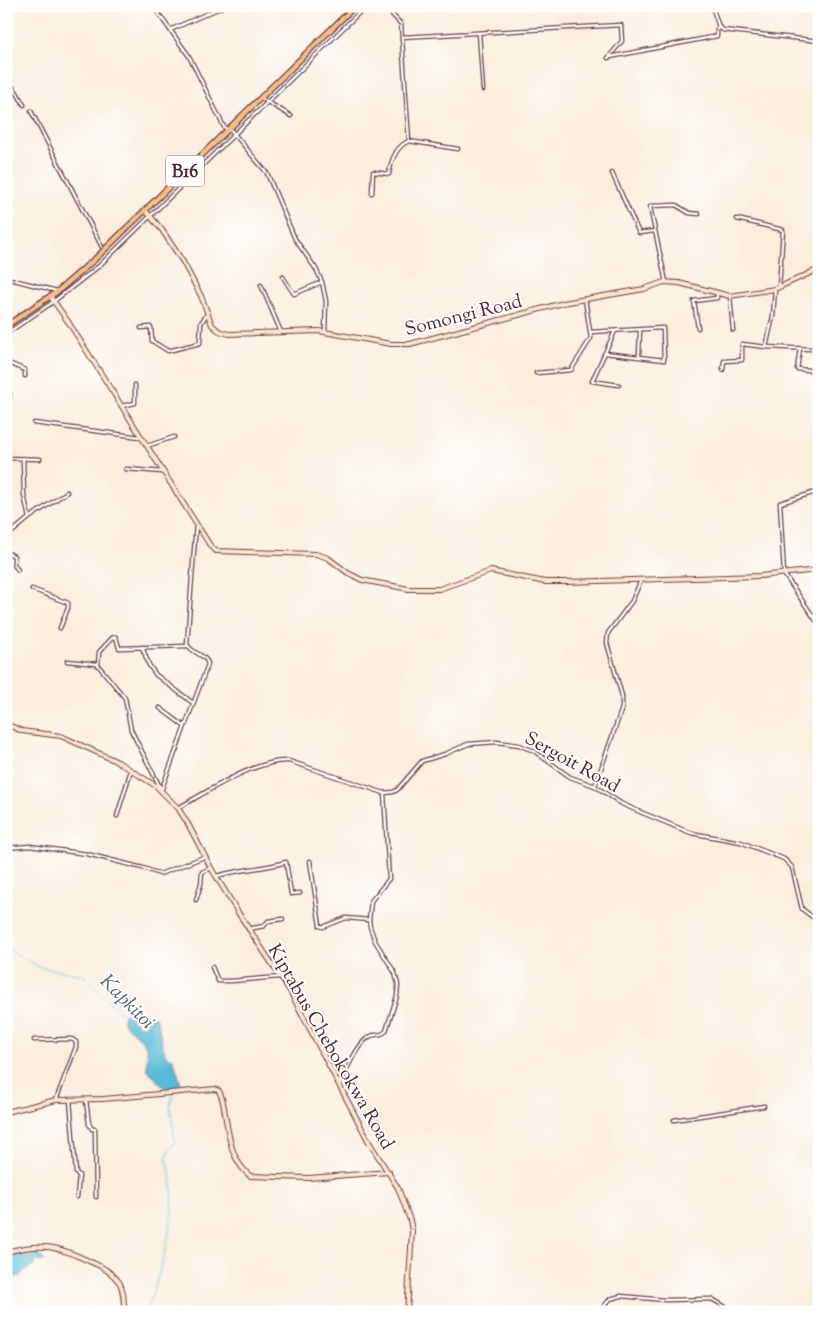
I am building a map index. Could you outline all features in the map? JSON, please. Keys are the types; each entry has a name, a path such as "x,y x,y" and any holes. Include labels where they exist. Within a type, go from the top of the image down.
{"main road":[{"name":"B16","path":"6,326 58,291 95,259 355,6"}],"street":[{"path":"152,6 189,56 224,127 234,134 267,173 294,239 316,269 322,282 326,301 325,332"},
{"path":"170,30 224,6"},
{"path":"6,334 53,302 98,266 366,6"},
{"path":"384,6 401,24 410,141"},
{"path":"402,37 621,25 622,41 608,58 717,36 717,29 719,28 712,6"},
{"path":"719,28 727,31 819,41"},
{"path":"479,33 483,90"},
{"path":"6,80 16,91 24,105"},
{"path":"260,98 291,116"},
{"path":"31,111 102,247"},
{"path":"372,193 373,172 389,174 392,159 404,143 410,141 458,149"},
{"path":"612,173 639,233 655,231"},
{"path":"666,282 650,208 651,206 676,205 689,213 699,214"},
{"name":"Somongi Road","path":"145,210 162,230 183,262 201,296 212,325 224,333 325,332 392,344 410,344 527,312 585,299 644,289 666,282 678,283 730,296 777,288 819,269"},
{"path":"737,219 783,230 773,316 766,347"},
{"path":"283,277 294,294 322,282"},
{"path":"6,278 58,291"},
{"path":"261,285 281,332"},
{"path":"698,328 694,301 717,298 717,294"},
{"path":"50,296 69,323 210,547 216,551 316,554 328,558 348,574 362,580 409,588 439,589 491,571 545,582 784,574 819,570"},
{"path":"730,296 733,330"},
{"path":"536,373 571,370 591,338 585,299"},
{"path":"141,328 151,327 152,341 168,351 200,343 201,323 207,314"},
{"path":"590,332 663,328 664,360 605,353"},
{"path":"639,356 640,330"},
{"path":"615,331 592,381 619,385"},
{"path":"723,370 724,361 742,360 742,344 812,349"},
{"path":"800,348 798,370 819,371"},
{"path":"6,362 25,370 25,376"},
{"path":"121,406 135,403 135,385"},
{"path":"6,392 10,396 7,411"},
{"path":"34,423 140,437"},
{"path":"146,447 174,437"},
{"path":"6,458 40,459"},
{"path":"23,458 24,496 29,518"},
{"path":"126,469 163,472"},
{"path":"819,491 780,503 784,574 819,625"},
{"path":"6,537 29,518 67,492"},
{"path":"188,646 187,628 196,523"},
{"path":"6,552 14,556 14,565 18,570"},
{"path":"595,786 622,708 622,696 607,644 607,636 632,601 642,580"},
{"path":"32,589 68,603 68,608 60,628"},
{"path":"98,665 99,652 112,638 116,637 119,648 188,646 208,661 161,790"},
{"path":"142,647 149,666 156,675 193,703"},
{"path":"67,661 94,662 125,698 132,730 161,790"},
{"path":"160,708 184,726"},
{"name":"Kiptabus Chebokokwa Road","path":"6,724 22,731 61,736 118,762 161,790 178,808 248,929 290,991 369,1142 398,1188 411,1226 412,1246 407,1312"},
{"name":"Sergoit Road","path":"384,793 397,790 419,764 425,760 468,744 484,742 519,745 534,751 570,777 595,786 622,804 680,829 741,842 788,861 792,867 802,909 819,922"},
{"path":"178,808 231,778 265,764 283,760 384,793 389,880 371,900 369,920 375,940 395,973 398,985 397,996 386,1031 382,1035 373,1035 366,1039 338,1085"},
{"path":"117,816 132,770"},
{"path":"6,848 30,846 87,854 160,874 206,856"},
{"path":"310,861 320,926 323,927 346,918 369,920"},
{"path":"217,876 286,862 290,894 300,893"},
{"path":"196,900 201,884 202,872 211,868"},
{"path":"248,929 266,925 268,921 283,919"},
{"path":"212,967 218,981 280,977"},
{"path":"34,1040 72,1039 76,1042 76,1047 56,1100"},
{"path":"6,1112 56,1100 86,1100 215,1089 219,1091 222,1098 235,1158 250,1176 308,1178 389,1172"},
{"path":"70,1100 76,1173 79,1175 77,1197"},
{"path":"86,1100 89,1124 92,1129 95,1129 96,1197"},
{"path":"674,1120 764,1106"},
{"path":"6,1252 28,1246 57,1247 101,1267 119,1282 123,1296 124,1312"},
{"path":"599,1312 610,1299 621,1296 665,1300 712,1300 734,1312"}],"water":[{"path":"125,1014 143,1028 150,1017 156,1017 165,1053 168,1058 173,1058 181,1084 179,1089 166,1089 148,1070 146,1047 142,1040 122,1021"},
{"path":"36,1250 39,1257 43,1258 44,1261 34,1261 34,1266 25,1270 20,1276 6,1280 6,1259 18,1254 25,1254 29,1258"}],"waterway":[{"name":"Kapkitoi","path":"6,948 39,967 83,975 125,1017"},
{"name":"Kapkitoi","path":"147,1312 164,1255 172,1215 173,1195 171,1176 166,1158 170,1148 175,1143 170,1103 174,1095"}]}
